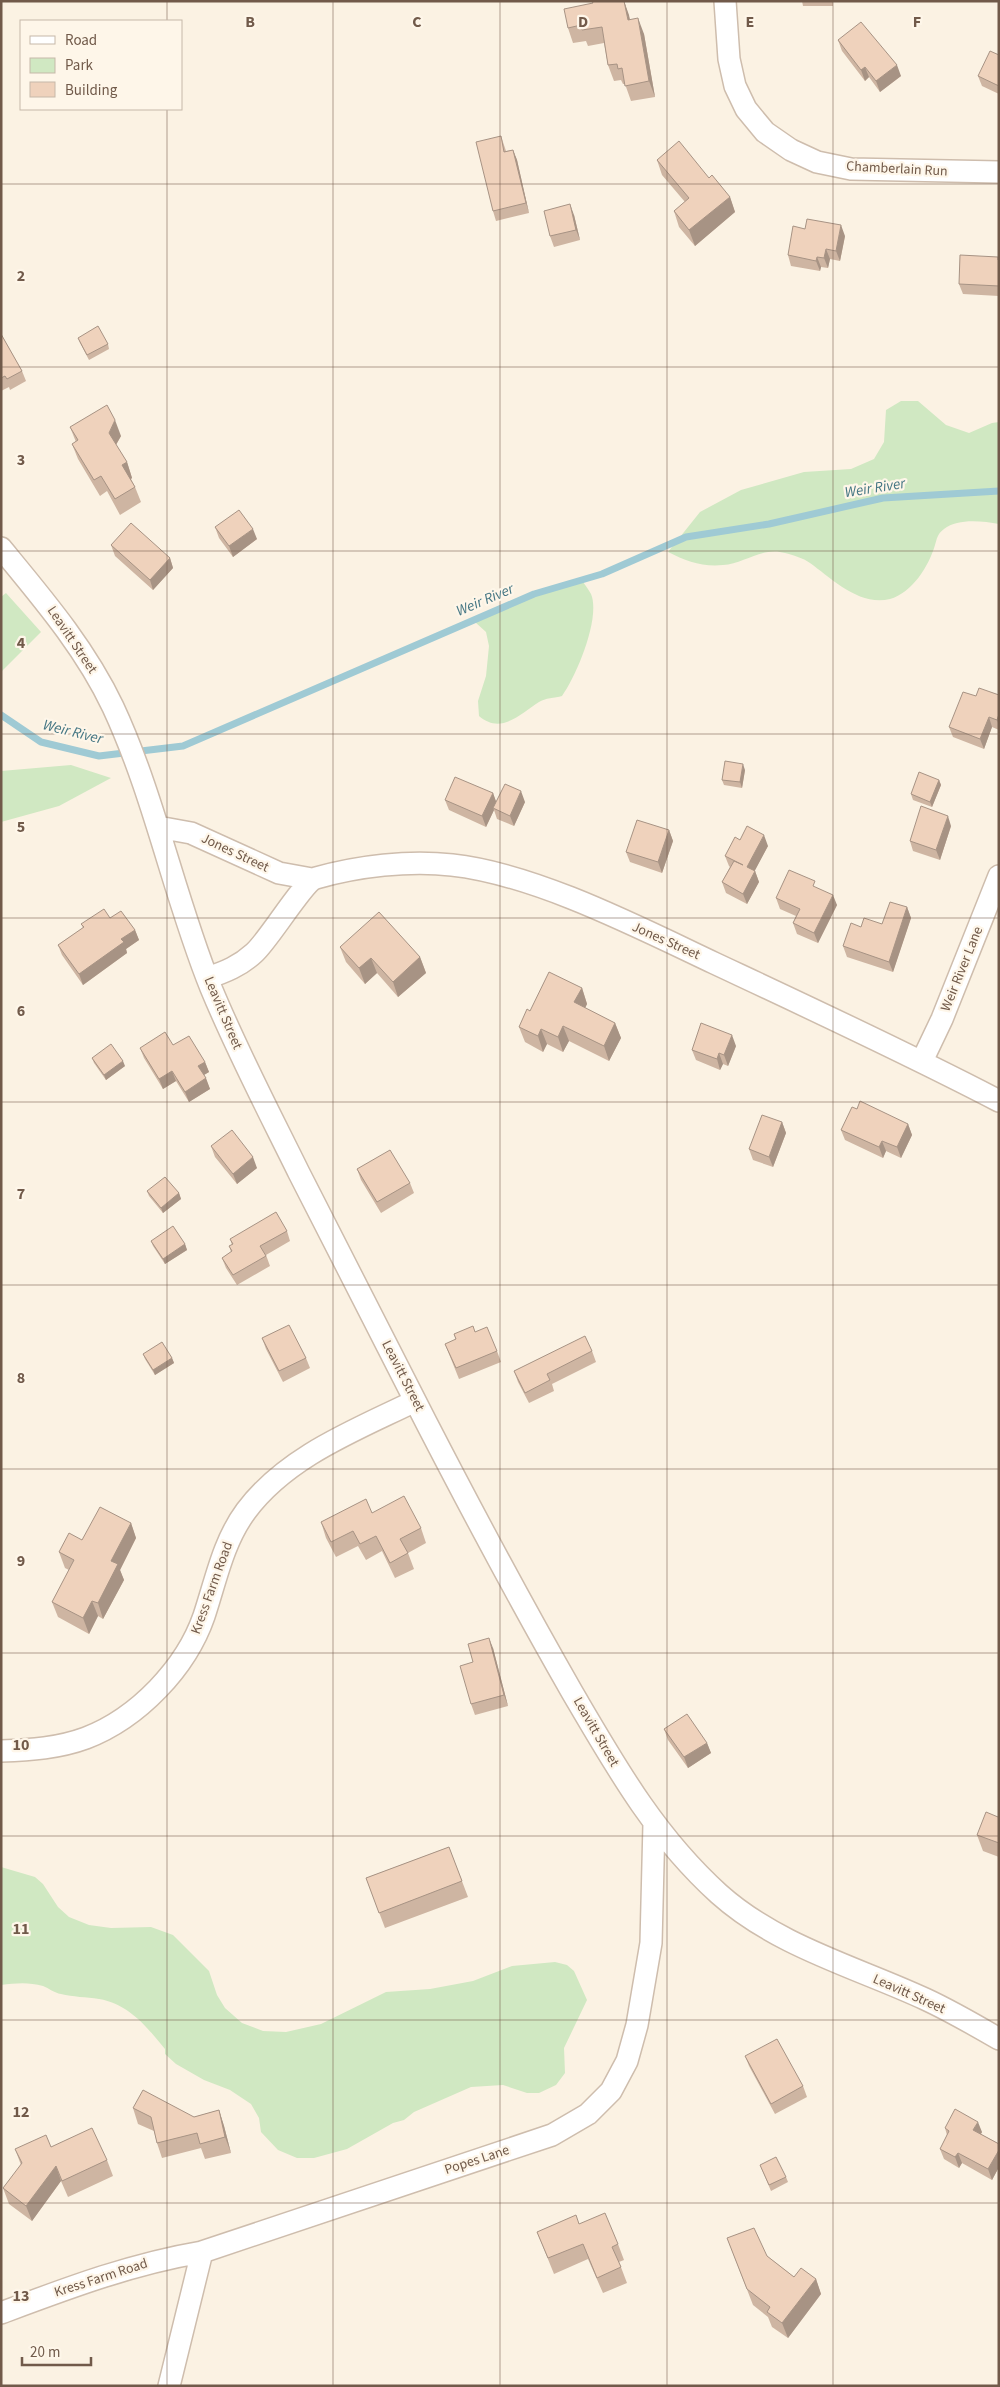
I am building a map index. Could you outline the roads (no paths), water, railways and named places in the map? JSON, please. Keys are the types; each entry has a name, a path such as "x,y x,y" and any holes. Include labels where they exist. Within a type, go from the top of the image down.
{"street":[{"name":"Chamberlain Run","path":"725,1 729,59 734,86 746,109 765,132 791,150 817,162 851,168 999,172"},
{"name":"Leavitt Street","path":"4,558 67,629 97,677 115,711 148,795 207,978 228,1029 415,1401 525,1609 618,1770 654,1824 687,1862 723,1897 755,1920 784,1937 922,1998 999,2039"},
{"name":"Jones Street","path":"158,827 191,833 279,873 312,879 363,868 430,863 469,868 550,891 674,944 922,1061 999,1100"},
{"name":"Weir River Lane","path":"922,1061 945,1010 999,876"},
{"path":"207,978 235,968 255,952 312,879"},
{"name":"Kress Farm Road","path":"1,1751 40,1750 86,1738 108,1728 135,1709 160,1686 186,1652 203,1617 233,1532 262,1493 289,1469 318,1449 415,1401"},
{"name":"Popes Lane","path":"202,2252 552,2135 588,2114 611,2091 627,2061 637,2025 651,1943 654,1824"},
{"path":"168,2386 202,2252"},
{"name":"Kress Farm Road","path":"1,2313 113,2272 159,2259 202,2252"}],"waterway":[{"name":"Weir River","path":"1,715 41,742 99,756 183,746 534,594 602,574 686,537 769,524 883,498 999,491"}]}
